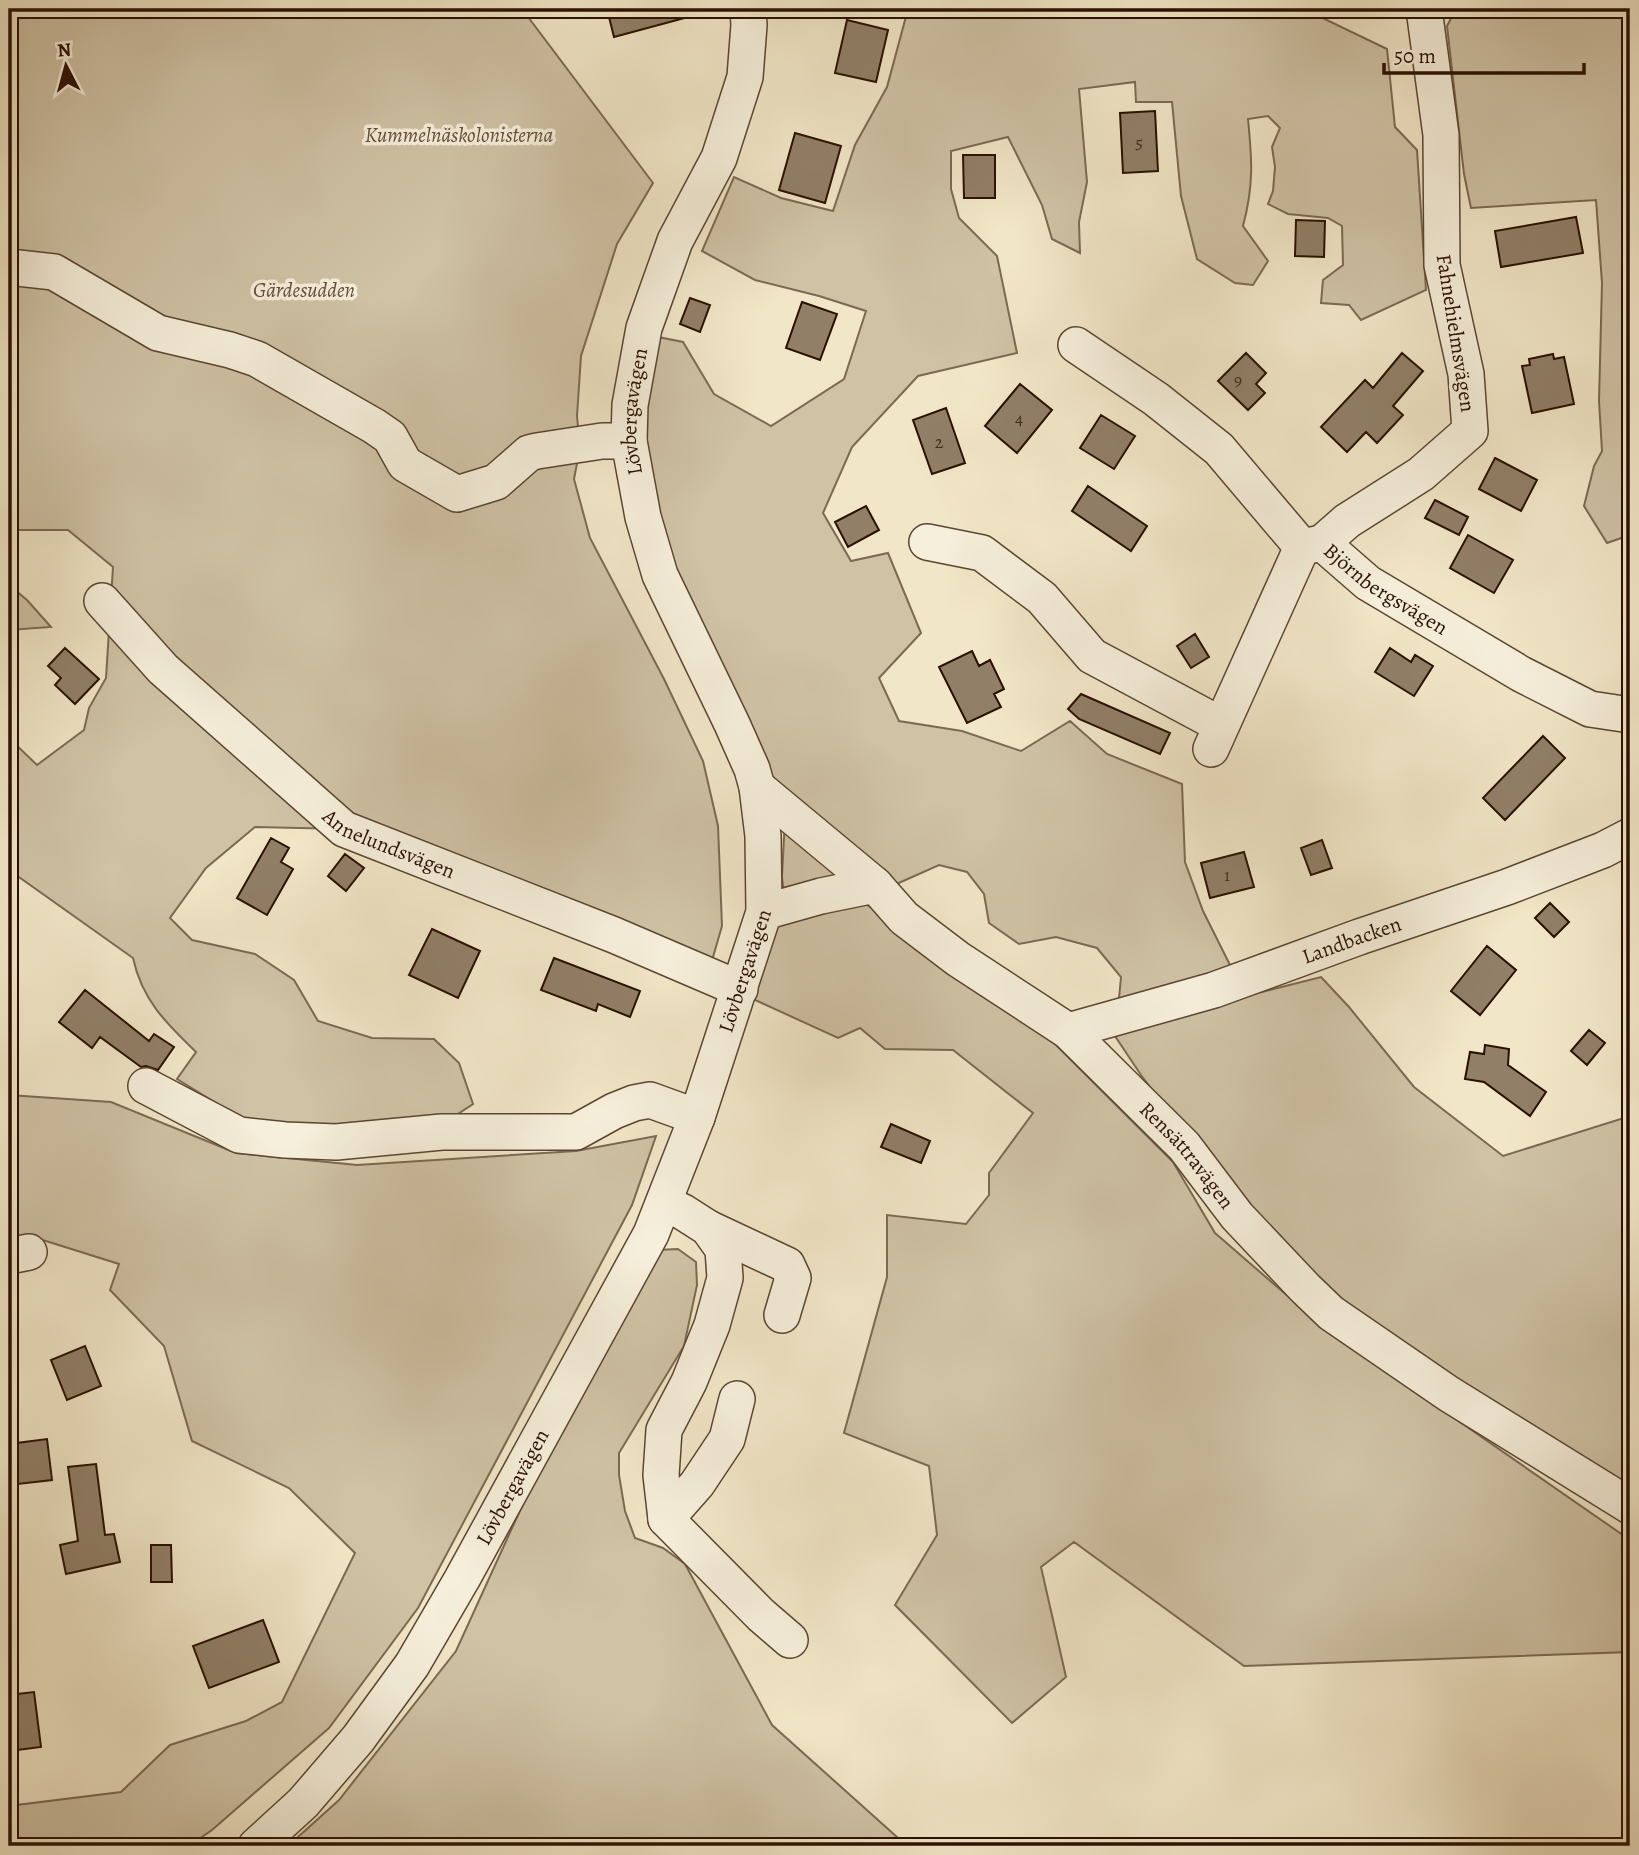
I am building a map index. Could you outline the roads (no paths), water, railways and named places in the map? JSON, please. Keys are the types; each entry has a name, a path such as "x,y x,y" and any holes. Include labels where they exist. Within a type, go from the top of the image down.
{"street":[{"name":"Lövbergavägen","path":"256,1846 303,1803 351,1748 412,1665 651,1234 697,1116 764,912 763,836 752,769 660,575 643,517 629,441 630,405 644,328 675,241 719,158 745,77 748,9"},
{"name":"Fahnehielmsvägen","path":"927,542 982,553 1042,598 1092,656 1216,737 1312,545 1421,474 1470,431 1466,374 1442,265 1441,135 1424,9"},
{"path":"9,267 54,272 158,333 257,359 374,426 390,437 405,464 457,494 496,482 529,453 602,442 629,441"},
{"name":"Björnbergsvägen","path":"1076,345 1156,399 1219,449 1312,545 1368,583 1521,674 1590,709 1630,715"},
{"name":"Annelundsvägen","path":"102,601 163,669 344,829 614,935 740,989"},
{"name":"Rensättravägen","path":"757,787 875,885 904,918 958,958 1068,1031 1184,1146 1237,1216 1331,1313 1449,1394 1630,1507"},
{"name":"Landbacken","path":"1068,1031 1214,990 1507,887 1603,850 1630,836"},
{"path":"764,912 875,885"},
{"path":"146,1086 239,1135 285,1140 337,1142 442,1132 576,1132 634,1102 650,1100 697,1116"},
{"path":"664,1203 708,1228 787,1265 793,1278 782,1315"},
{"path":"708,1228 723,1249 725,1278 712,1325 689,1382 664,1430 661,1475 666,1519 761,1615 790,1640"},
{"path":"666,1519 697,1484 727,1439 737,1399"}],"park label":[{"name":"Kummelnäskolonisterna","path":"459,135"},
{"name":"Gärdesudden","path":"304,290"}]}
